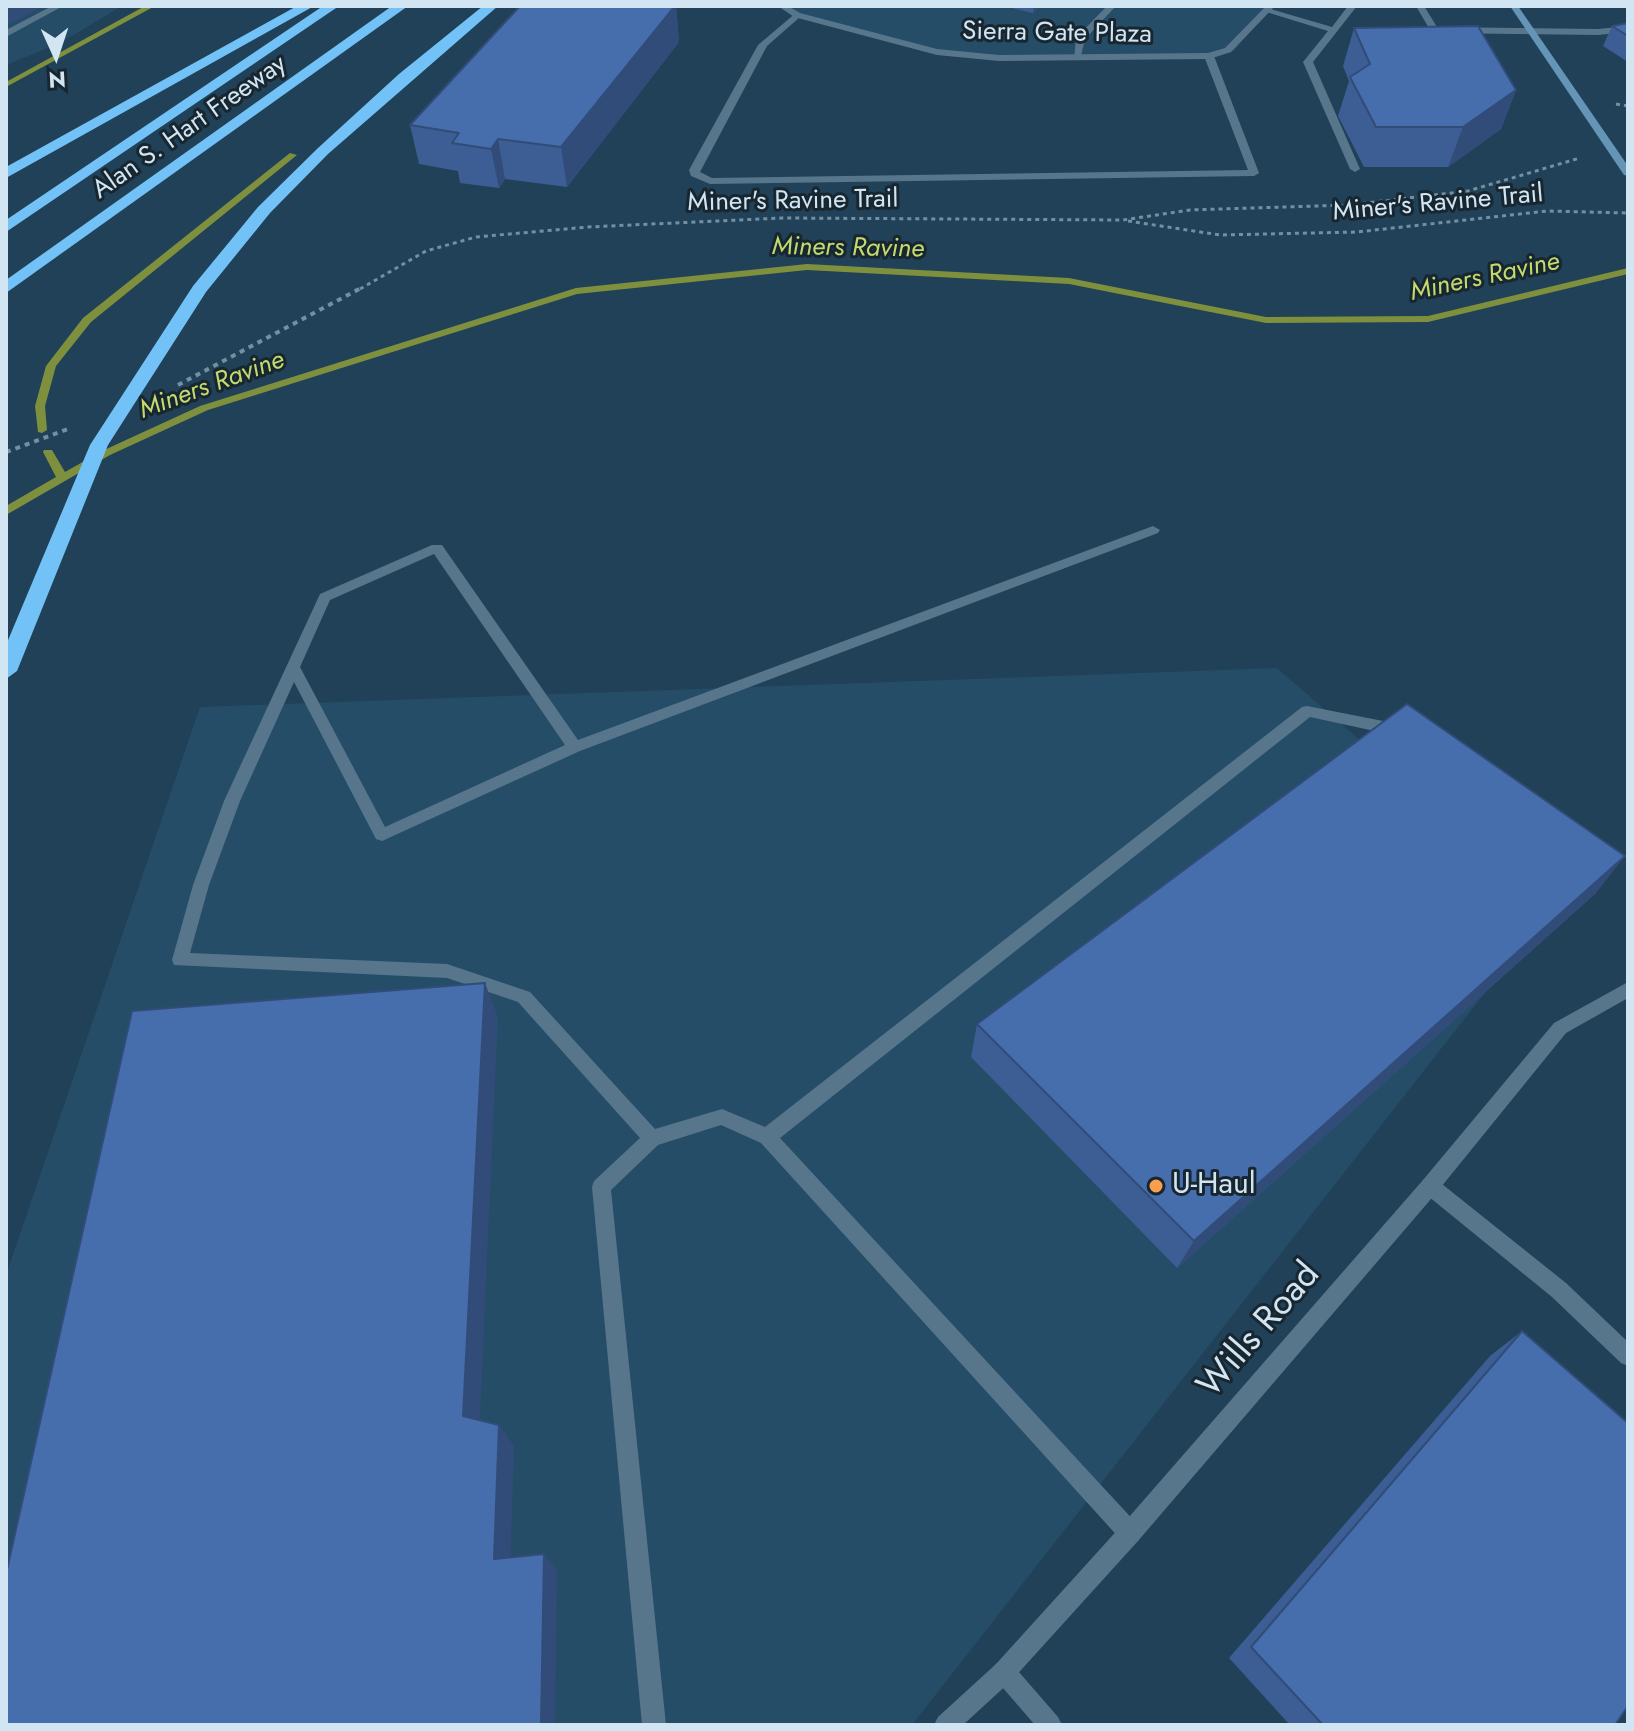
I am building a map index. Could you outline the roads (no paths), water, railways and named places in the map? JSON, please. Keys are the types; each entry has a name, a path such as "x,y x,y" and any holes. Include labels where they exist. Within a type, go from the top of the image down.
{"highway":[{"path":"6,173 307,6"},
{"name":"Alan S. Hart Freeway","path":"6,227 332,6"},
{"name":"Alan S. Hart Freeway","path":"6,288 401,6"},
{"path":"9,662 99,445 199,290 264,210 404,77 491,6"}],"main road":[{"path":"1514,6 1628,173"}],"street":[{"path":"6,34 59,6"},
{"name":"Sierra Gate Plaza","path":"782,6 797,15 967,58 1209,56"},
{"path":"1077,58 1081,38 1112,6"},
{"path":"1353,6 1308,62 1355,169"},
{"path":"1420,6 1434,30 1532,33 1628,29"},
{"path":"797,15 763,45 694,170 695,174 710,181 1254,173 1209,56 1228,50 1269,8 1334,30"},
{"path":"293,667 382,835 575,747 1153,530"},
{"path":"575,747 437,548 325,597 232,801 201,885 180,960 447,971 524,997 652,1138"},
{"path":"767,1137 1307,711 1383,727 1408,744"},
{"name":"Wills Road","path":"946,1725 1004,1672 1130,1533 1430,1186 1560,1028 1628,989"},
{"path":"654,1725 601,1187 652,1138 722,1117 767,1137 1130,1533"},
{"path":"1430,1186 1559,1290 1628,1356"},
{"path":"1004,1672 1050,1725"}],"waterway":[{"path":"6,85 151,6"},
{"path":"42,430 40,406 51,366 87,320 293,155"},
{"name":"Miners Ravine","path":"6,511 106,453 204,408 576,291 807,267 1069,281 1266,320 1428,319 1628,271"},
{"path":"48,452 62,477"}],"place":[{"name":"U-Haul","path":"1156,1186"}]}
